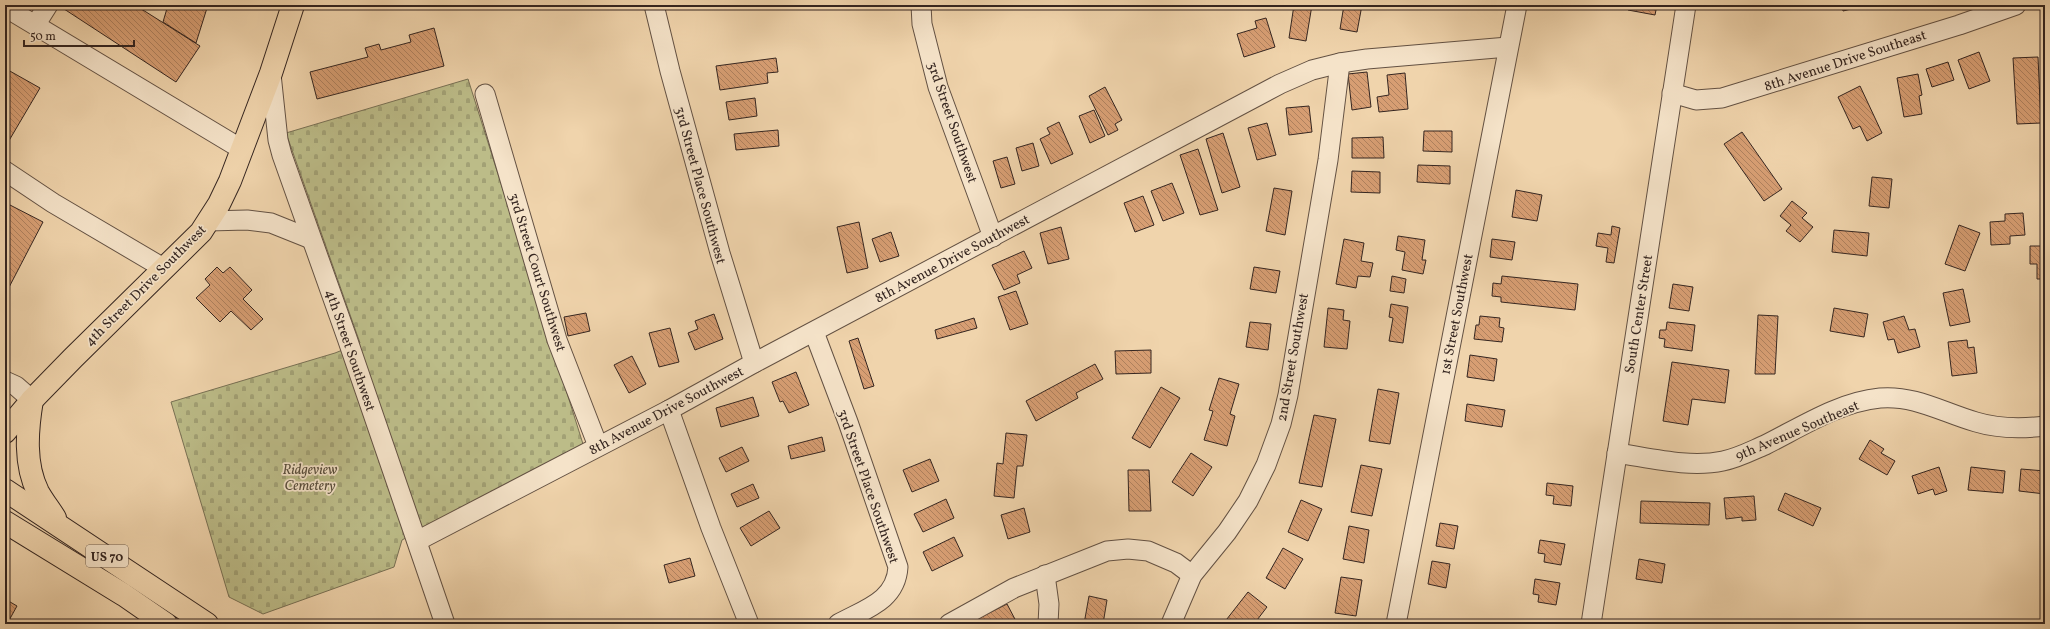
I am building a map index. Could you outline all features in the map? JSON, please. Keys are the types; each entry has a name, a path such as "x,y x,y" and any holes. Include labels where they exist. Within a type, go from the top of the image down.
{"main road":[{"name":"4th Street Drive Southwest","path":"5,432 32,400 201,232 225,193 243,150 271,73 293,5"},
{"path":"32,400 28,431 32,473 39,493 61,526"},
{"name":"US 70","path":"5,490 207,624"},
{"name":"US 70","path":"9,527 124,595 166,624"}],"street":[{"path":"36,24 48,5"},
{"name":"3rd Street Place Southwest","path":"654,5 670,71 720,253 754,363"},
{"name":"3rd Street Southwest","path":"921,5 922,24 938,87 992,237"},
{"name":"1st Street Southwest","path":"1396,624 1517,5"},
{"name":"South Center Street","path":"1591,624 1686,5"},
{"name":"8th Avenue Drive Southeast","path":"1672,94 1696,100 1722,98 1893,43 1959,25 2016,5"},
{"path":"5,7 36,24 243,150"},
{"name":"8th Avenue Drive Southwest","path":"417,541 669,410 754,363 1280,84 1312,70 1340,63 1367,59 1508,47"},
{"name":"2nd Street Southwest","path":"1171,624 1192,575 1227,532 1248,501 1266,466 1281,424 1288,395 1328,160 1340,63"},
{"name":"4th Street Southwest","path":"271,73 278,140 445,624"},
{"name":"3rd Street Court Southwest","path":"486,94 557,340 598,446"},
{"path":"5,171 53,203 165,269"},
{"path":"208,221 247,220 271,223 311,239"},
{"name":"3rd Street Place Southwest","path":"814,332 851,430 898,566 897,577 891,591 884,598 843,621"},
{"path":"5,381 16,386 32,400"},
{"name":"9th Avenue Southeast","path":"1617,453 1691,463 1723,461 1742,456 1842,408 1880,398 1896,398 1921,402 1977,423 1995,427 2013,429 2045,426"},
{"path":"669,410 711,528 749,624"},
{"path":"948,624 1014,588 1098,554 1128,549 1158,554 1176,563 1192,575"},
{"path":"1045,575 1049,604 1048,624"}],"green space":[{"name":"Ridgeview Cemetery","path":"468,79 583,444 402,540 394,567 263,614 229,597 171,402 335,353 360,343 286,133"}],"building":[{"path":"62,5 135,5 200,46 176,82 61,7"},
{"path":"168,5 197,5 207,8 196,43 163,22"},
{"path":"1294,5 1312,5 1306,41 1289,38"},
{"path":"1344,5 1362,5 1357,32 1340,29"},
{"path":"1629,5 1657,5 1655,15 1628,10"},
{"path":"1842,5 1867,5 1843,11"},
{"path":"1266,18 1275,47 1244,57 1237,34 1257,28 1255,21"},
{"path":"434,28 444,66 317,99 310,72 368,57 365,48 379,44 381,50 411,42 409,35"},
{"path":"1979,52 1990,81 1969,89 1958,60"},
{"path":"2038,57 2041,123 2017,124 2013,58"},
{"path":"776,58 778,72 767,73 768,83 720,90 716,66"},
{"path":"1948,62 1954,80 1932,87 1926,69"},
{"path":"8,70 40,88 7,144 5,142 5,74"},
{"path":"1367,72 1371,107 1352,110 1348,74"},
{"path":"1405,73 1408,109 1379,112 1377,97 1389,95 1387,75"},
{"path":"1918,74 1922,95 1919,96 1922,114 1904,117 1897,78"},
{"path":"1860,86 1882,133 1867,141 1860,126 1853,129 1838,97"},
{"path":"1105,87 1122,120 1115,124 1118,130 1108,135 1089,96"},
{"path":"755,98 757,116 729,120 726,102"},
{"path":"1309,106 1312,132 1289,135 1286,108"},
{"path":"1094,110 1105,136 1090,143 1079,116"},
{"path":"1059,122 1073,154 1051,164 1040,139 1050,134 1047,128"},
{"path":"1267,123 1276,155 1257,160 1248,128"},
{"path":"778,130 779,146 736,150 734,134"},
{"path":"1424,131 1452,131 1452,152 1423,151"},
{"path":"1742,132 1782,189 1764,201 1724,144"},
{"path":"1223,133 1240,187 1222,193 1206,139"},
{"path":"1383,137 1384,158 1352,158 1352,138"},
{"path":"1033,143 1039,166 1022,171 1016,148"},
{"path":"1198,149 1218,210 1200,215 1180,155"},
{"path":"1007,157 1015,184 1001,188 993,161"},
{"path":"1418,165 1450,166 1450,184 1417,182"},
{"path":"1352,171 1380,172 1380,193 1351,192"},
{"path":"1872,177 1892,179 1889,208 1869,206"},
{"path":"1172,183 1184,213 1163,221 1151,191"},
{"path":"1274,188 1292,191 1285,235 1266,231"},
{"path":"1516,190 1542,195 1537,221 1512,217"},
{"path":"1143,196 1154,225 1135,232 1124,203"},
{"path":"1792,201 1807,213 1802,218 1813,227 1800,242 1786,231 1791,225 1780,216"},
{"path":"10,205 43,222 5,295 5,215"},
{"path":"2023,213 2025,235 2010,236 2010,244 1991,245 1990,222 2005,221 2005,214"},
{"path":"859,222 868,268 847,273 837,227"},
{"path":"1959,225 1980,233 1965,271 1945,264"},
{"path":"1612,226 1620,228 1614,263 1606,262 1608,248 1596,246 1598,233 1611,235"},
{"path":"1061,227 1069,259 1048,264 1040,233"},
{"path":"1834,230 1869,233 1867,256 1832,252"},
{"path":"891,232 899,256 880,262 872,239"},
{"path":"1398,236 1425,240 1422,260 1426,260 1423,274 1402,270 1405,252 1396,250"},
{"path":"1344,239 1364,243 1361,261 1373,263 1370,277 1358,276 1356,288 1336,284"},
{"path":"1492,239 1515,242 1512,260 1490,257"},
{"path":"2030,246 2045,246 2045,279 2037,279 2037,264 2030,264"},
{"path":"1024,251 1032,268 1017,275 1020,283 1004,290 992,265"},
{"path":"217,267 223,273 230,267 252,290 243,299 263,319 251,330 231,311 220,322 196,298 210,285 205,279"},
{"path":"1254,267 1280,271 1276,293 1250,289"},
{"path":"1392,276 1406,279 1404,293 1390,291"},
{"path":"1502,276 1578,284 1575,310 1501,302 1501,297 1492,296 1493,283 1501,284"},
{"path":"1673,284 1693,287 1689,311 1669,308"},
{"path":"1963,289 1970,322 1950,326 1943,293"},
{"path":"1016,291 1028,324 1010,330 998,297"},
{"path":"1391,304 1408,307 1403,343 1389,341 1393,318 1389,317"},
{"path":"1328,308 1344,310 1343,320 1350,321 1347,349 1324,347"},
{"path":"1834,308 1868,314 1864,337 1830,331"},
{"path":"586,313 590,331 568,336 564,317"},
{"path":"714,314 723,339 695,350 688,333 698,329 695,321"},
{"path":"1758,315 1778,316 1775,374 1755,374"},
{"path":"1480,316 1500,318 1499,327 1504,328 1502,342 1474,339 1476,325 1479,325"},
{"path":"1904,316 1909,330 1915,329 1920,347 1898,353 1894,339 1888,340 1883,322"},
{"path":"974,318 977,328 937,339 935,330"},
{"path":"1250,322 1271,324 1268,350 1246,347"},
{"path":"1667,322 1695,325 1692,351 1664,347 1665,339 1659,338 1660,330 1666,330"},
{"path":"670,328 679,362 659,367 649,333"},
{"path":"858,338 874,386 864,389 849,341"},
{"path":"1967,340 1968,348 1974,347 1977,373 1952,376 1948,342"},
{"path":"1151,350 1151,373 1116,374 1115,351"},
{"path":"1470,355 1497,359 1494,381 1467,377"},
{"path":"632,356 646,384 629,393 614,365"},
{"path":"1672,362 1729,370 1725,403 1692,399 1688,425 1663,421"},
{"path":"1095,364 1103,379 1076,393 1078,398 1036,421 1026,401"},
{"path":"796,372 809,405 789,413 783,401 780,402 772,382"},
{"path":"1219,378 1239,384 1230,414 1235,416 1227,446 1204,440 1213,411 1209,410"},
{"path":"1161,387 1180,398 1150,448 1132,438"},
{"path":"1378,389 1399,393 1390,444 1369,441"},
{"path":"753,397 759,416 721,427 716,408"},
{"path":"1467,404 1505,410 1502,427 1465,421"},
{"path":"1314,415 1336,419 1322,487 1299,483"},
{"path":"1006,433 1027,435 1023,466 1017,466 1014,498 994,496 997,463 1003,464"},
{"path":"822,437 825,451 791,459 788,446"},
{"path":"1870,440 1884,449 1881,453 1895,461 1887,475 1859,459"},
{"path":"742,447 749,461 726,472 719,458"},
{"path":"1191,453 1212,467 1193,496 1172,482"},
{"path":"930,459 939,481 912,492 903,470"},
{"path":"1361,465 1382,469 1372,516 1351,512"},
{"path":"1939,467 1947,491 1935,495 1933,489 1918,494 1912,476"},
{"path":"1971,467 2005,471 2003,493 1968,490"},
{"path":"2021,469 2045,471 2045,494 2019,491"},
{"path":"1128,470 1149,470 1151,511 1129,511"},
{"path":"1547,483 1573,486 1571,506 1553,504 1554,496 1546,495"},
{"path":"753,484 759,498 737,507 731,494"},
{"path":"1785,493 1821,508 1813,526 1778,510"},
{"path":"1754,496 1756,520 1742,521 1742,517 1726,519 1724,498"},
{"path":"946,499 954,518 923,532 914,514"},
{"path":"1301,500 1322,509 1308,541 1288,532"},
{"path":"1641,501 1710,503 1709,525 1640,523"},
{"path":"1024,508 1030,532 1008,539 1001,515"},
{"path":"769,511 780,528 751,546 740,528"},
{"path":"1440,523 1458,526 1454,549 1436,546"},
{"path":"1349,526 1369,530 1364,563 1343,559"},
{"path":"954,537 963,556 932,571 923,552"},
{"path":"1540,540 1565,544 1561,565 1544,562 1545,554 1538,553"},
{"path":"1283,548 1303,559 1285,589 1266,578"},
{"path":"690,558 695,576 669,583 664,565"},
{"path":"1639,559 1665,564 1662,583 1636,579"},
{"path":"1432,561 1450,564 1446,588 1428,584"},
{"path":"1341,577 1362,580 1356,616 1335,613"},
{"path":"1535,579 1560,583 1556,605 1538,602 1539,595 1533,594"},
{"path":"1248,592 1267,607 1254,624 1223,624"},
{"path":"1089,596 1107,600 1103,624 1084,624"},
{"path":"5,599 17,606 7,624 5,624"},
{"path":"1007,604 1017,623 967,624"}]}
